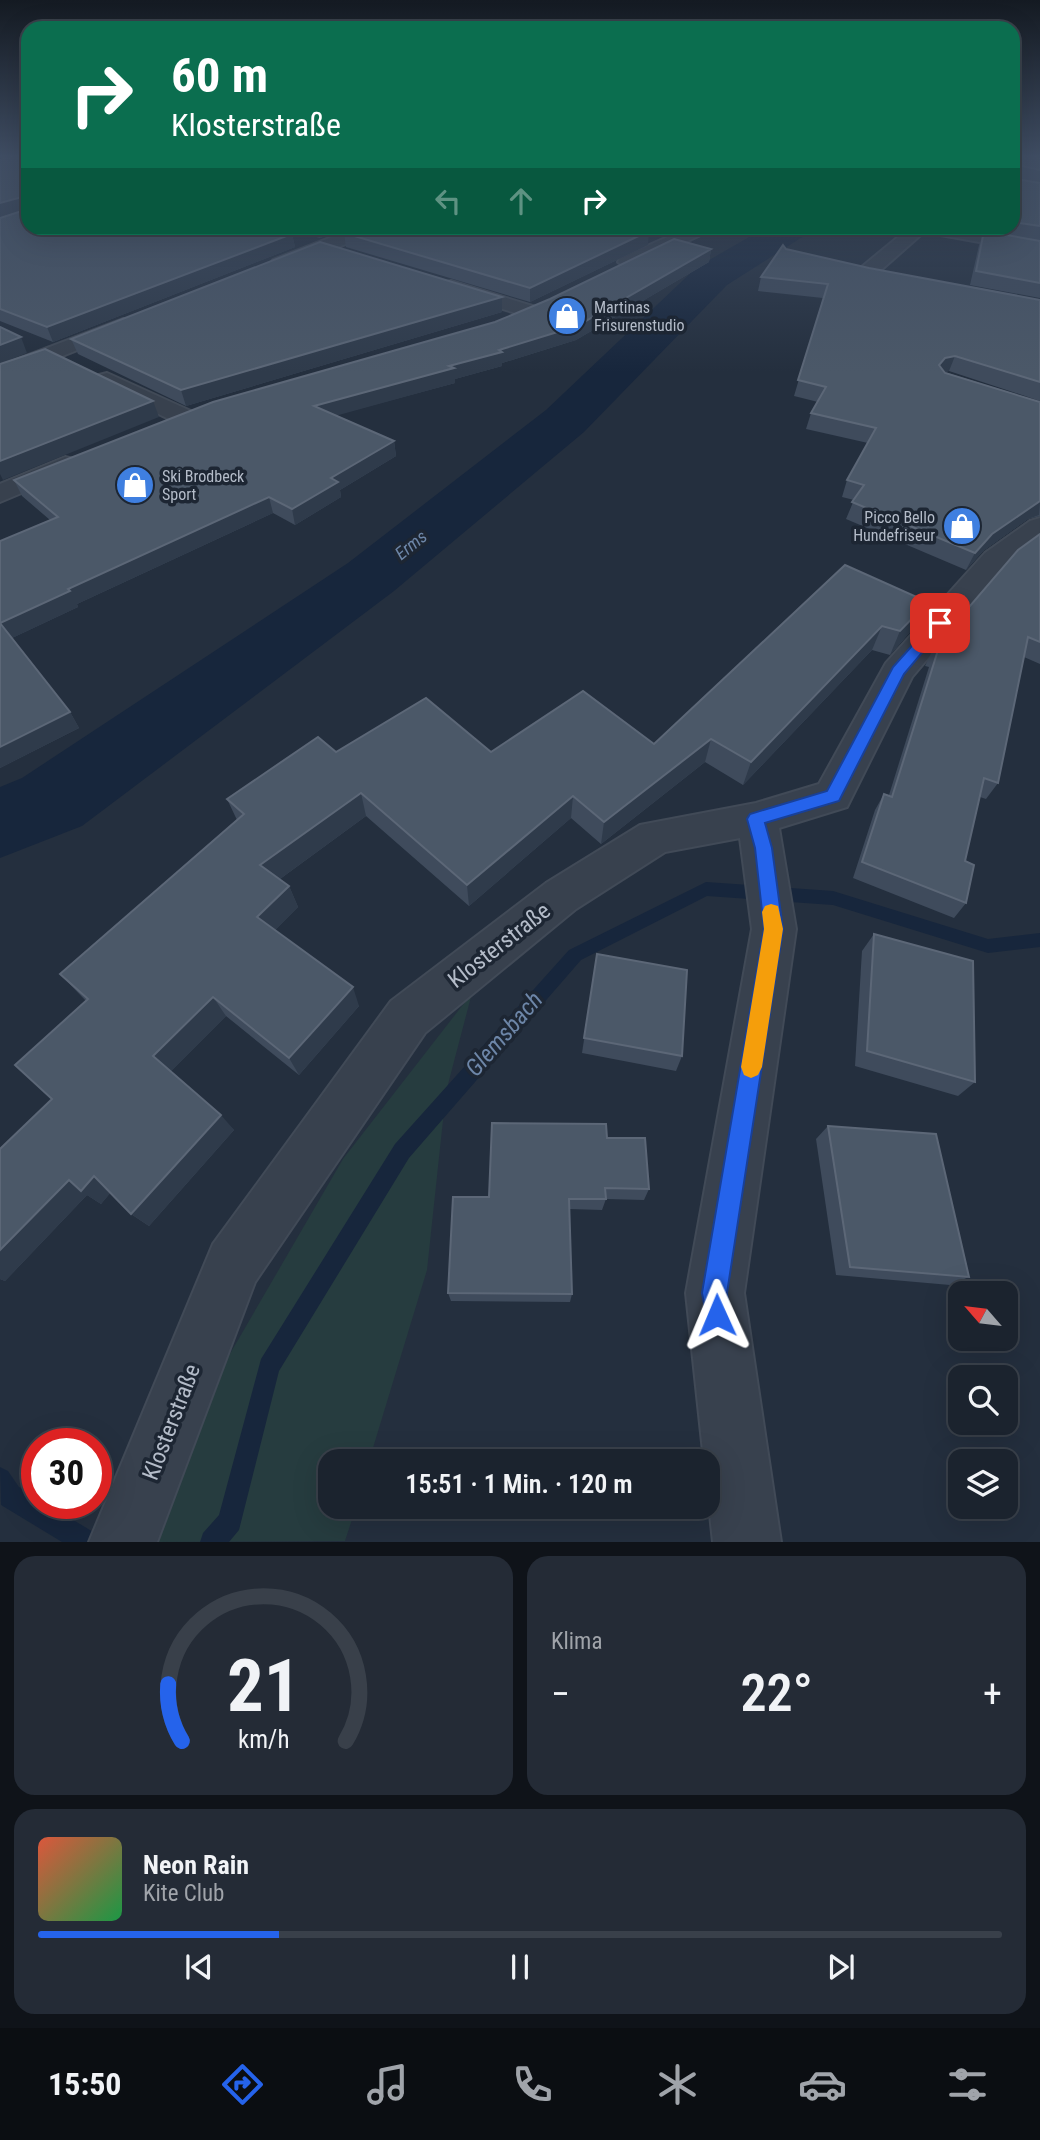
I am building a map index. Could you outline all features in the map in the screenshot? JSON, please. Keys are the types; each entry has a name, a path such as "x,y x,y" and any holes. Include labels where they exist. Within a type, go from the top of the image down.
{"street":[{"path":"257,273 352,235"},
{"path":"603,275 686,235"},
{"path":"891,278 859,272 909,235"},
{"path":"972,235 1040,248"},
{"path":"298,239 348,255"},
{"path":"433,282 532,312"},
{"path":"499,324 556,300"},
{"path":"0,374 139,319"},
{"path":"21,338 184,417"},
{"path":"161,426 207,409"},
{"path":"0,494 85,457"},
{"name":"Klosterstraße","path":"125,1537 233,1264 408,1017 561,896 655,837 760,833 833,796 898,671 996,559 1040,527"},
{"path":"747,1542 715,1293 774,929 760,833"}],"green space":[{"path":"472,993 446,1092 427,1270 373,1449 318,1449 318,1519 352,1519 345,1541 155,1542 213,1383 343,1159"}],"building":[{"path":"0,228 21,228 21,235 289,235 47,327 0,309"},
{"path":"351,235 641,235 530,288"},
{"path":"983,235 1006,235 1040,241 1040,283 976,271"},
{"path":"674,239 711,249 577,326 499,350 502,352 449,366 454,368 314,406 394,441 331,478 338,482 292,509 269,497 0,623 0,541 58,517 14,480 213,402 495,322 550,299"},
{"path":"320,242 502,297 181,390 71,339"},
{"path":"783,245 786,249 869,268 1040,300 1040,382 955,356 945,358 939,365 945,373 1040,402 1040,501 992,534 975,553 852,502 864,485 847,480 876,428 811,413 826,387 798,380 828,284 761,277"},
{"path":"0,327 21,337 0,345"},
{"path":"45,349 153,401 0,461 0,364"},
{"path":"1040,534 1040,642 1028,637 998,783 984,778 965,861 974,865 966,903 862,862 884,794 892,797 938,650 933,649 1018,550"},
{"path":"845,565 928,602 900,631 882,626 751,762 711,739 604,822 573,796 467,885 361,793 260,865 289,886 257,917 353,987 289,1058 213,997 153,1056 221,1115 131,1214 94,1176 81,1191 69,1180 0,1250 0,1149 52,1099 15,1065 88,999 60,974 244,814 227,799 318,737 336,752 426,698 491,752 583,691 654,744"},
{"path":"0,623 70,712 0,747"},
{"path":"874,934 973,961 975,1082 867,1051"},
{"path":"597,954 687,970 682,1056 584,1038"},
{"path":"492,1123 606,1124 607,1138 645,1138 649,1189 605,1188 606,1199 569,1199 572,1294 448,1293 453,1197 489,1197"},
{"path":"828,1126 936,1134 969,1277 850,1267"}],"waterway":[{"name":"Erms","path":"0,823 52,802 371,577 565,421 712,276 779,235"},
{"name":"Glemsbach","path":"212,1542 230,1521 269,1367 402,1151 575,955 706,889 833,898 988,946 1040,940"},
{"path":"0,1479 10,1496 86,1542"}],"slow traffic":[{"path":"751,1067 774,929 771,912"}],"place":[{"name":"Martinas Frisurenstudio","path":"567,316"},
{"name":"Ski Brodbeck Sport","path":"135,485"},
{"name":"Picco Bello Hundefriseur","path":"962,526"}],"route":[{"path":"717,1315 715,1293 722,1242 774,929 763,848 756,819 833,796 898,671 940,623"}]}
